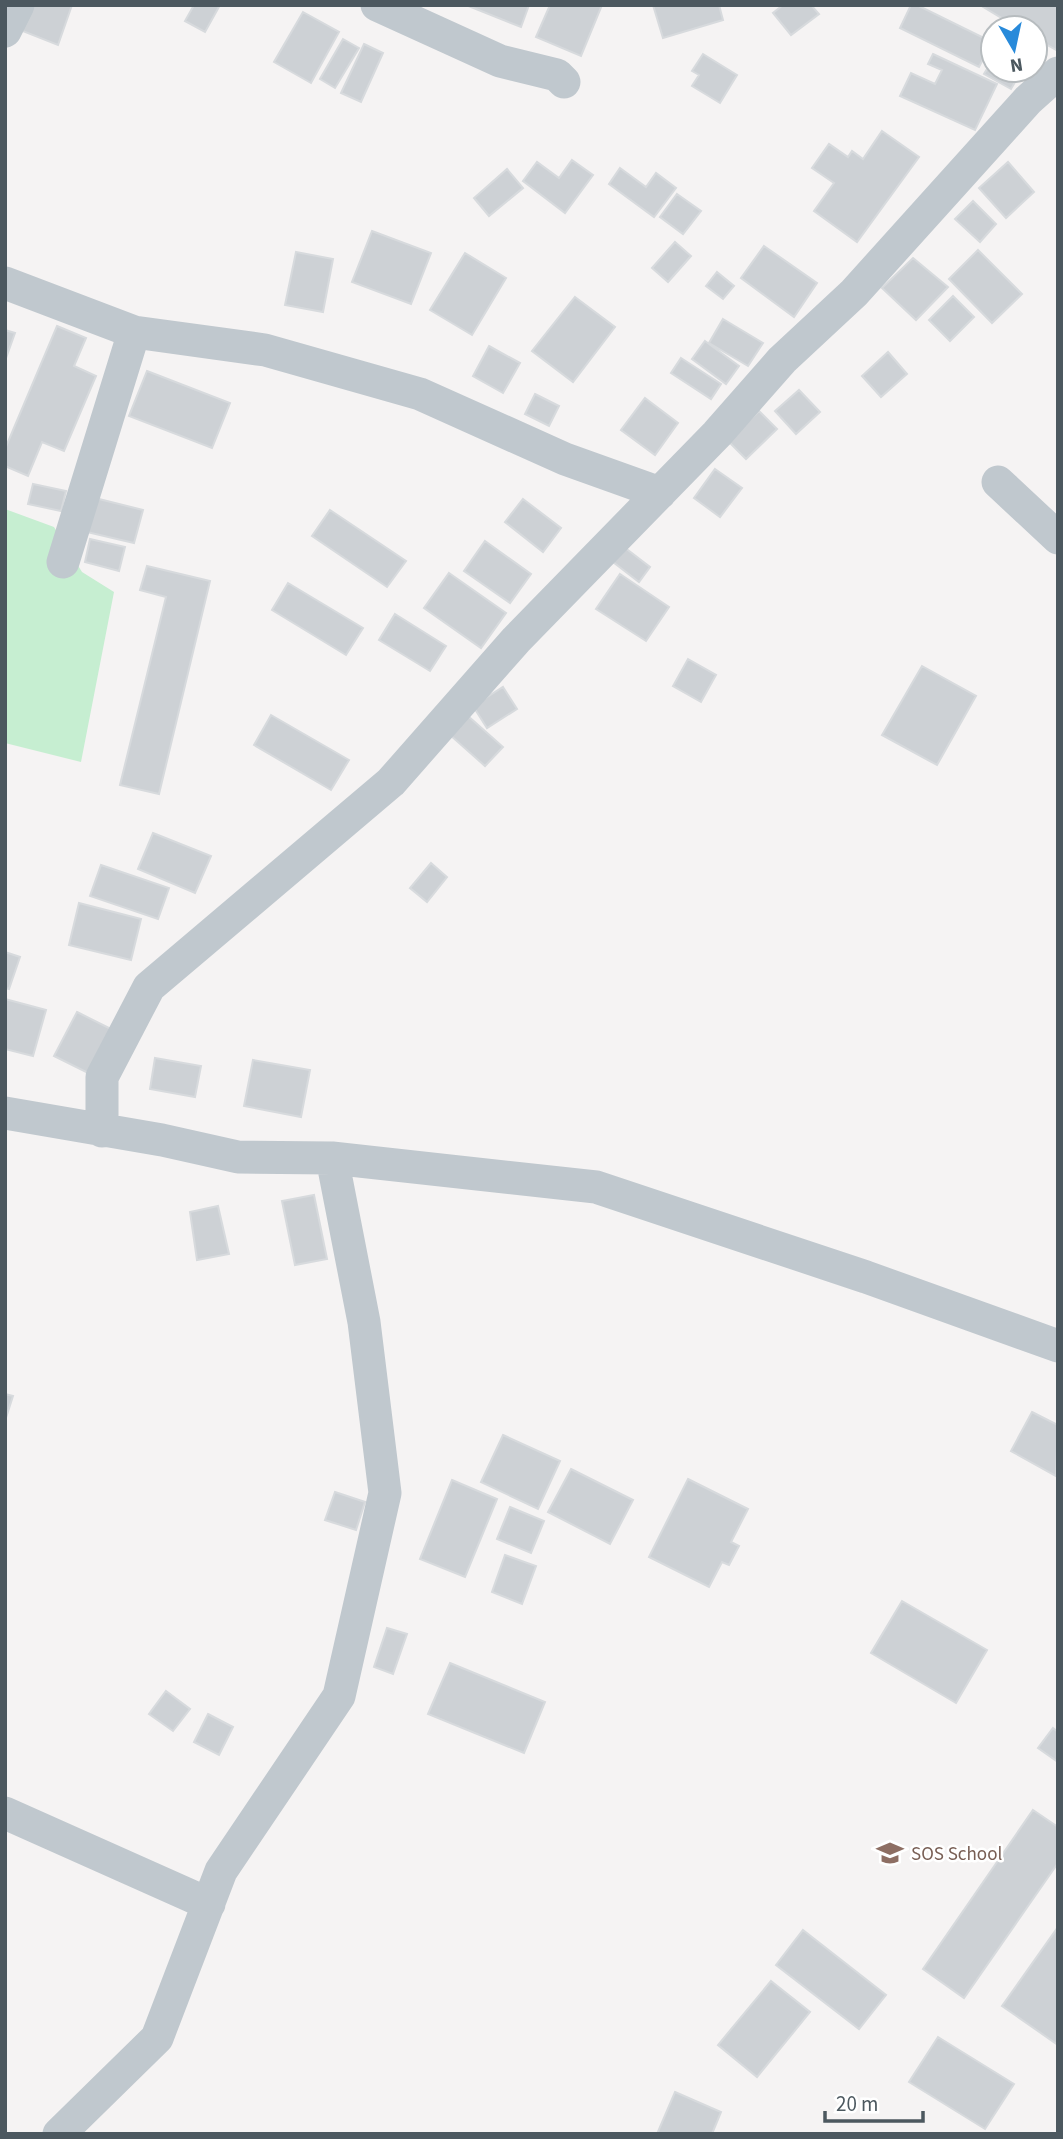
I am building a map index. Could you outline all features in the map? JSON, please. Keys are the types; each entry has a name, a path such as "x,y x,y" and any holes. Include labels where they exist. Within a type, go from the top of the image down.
{"street":[{"path":"5,31 18,5"},
{"path":"377,5 500,61 557,75 564,82"},
{"path":"102,1131 103,1077 149,987 391,782 516,640 717,434 782,360 854,293 1028,100 1058,73"},
{"path":"5,283 134,332 265,351 420,394 565,459 660,492"},
{"path":"63,562 134,332"},
{"path":"998,482 1058,538"},
{"path":"5,1113 162,1140 238,1157 332,1158 596,1187 866,1276 1058,1346"},
{"path":"60,2134 157,2038 222,1871 339,1696 385,1493 364,1322 332,1158"},
{"path":"5,1813 209,1903"}],"green space":[{"path":"5,509 54,527 82,572 114,592 81,762 5,743"}],"building":[{"path":"23,5 72,5 58,45 15,28"},
{"path":"194,5 220,5 205,32 185,21"},
{"path":"466,5 529,5 521,27"},
{"path":"550,5 602,5 581,56 536,37"},
{"path":"653,5 719,5 723,20 663,38"},
{"path":"783,5 811,5 819,14 791,35 773,13"},
{"path":"911,5 917,5 979,36 979,67 900,28"},
{"path":"980,5 1058,5 1058,51 1049,46 1049,14 995,14"},
{"path":"303,12 339,32 311,83 274,62"},
{"path":"343,39 359,48 335,88 320,79"},
{"path":"364,44 383,53 361,102 341,93"},
{"path":"703,54 737,75 720,103 692,86 699,75 692,71"},
{"path":"933,54 979,76 979,84 997,84 975,130 900,96 911,73 935,84 942,70 928,64"},
{"path":"882,131 919,157 857,242 814,211 834,183 812,168 829,144 848,157 852,151 863,159"},
{"path":"572,160 593,175 565,213 523,181 537,162 559,178"},
{"path":"1008,162 1034,192 1006,218 979,188"},
{"path":"620,168 646,187 656,173 676,188 654,217 609,184"},
{"path":"507,169 523,188 489,216 474,198"},
{"path":"677,194 701,211 683,234 660,217"},
{"path":"973,201 996,224 980,242 955,219"},
{"path":"372,231 431,253 411,304 352,282"},
{"path":"675,242 691,256 668,282 652,268"},
{"path":"764,246 817,283 794,317 741,278"},
{"path":"978,250 1022,294 992,323 949,279"},
{"path":"296,252 333,259 323,312 285,305"},
{"path":"465,253 506,278 472,335 430,310"},
{"path":"913,258 948,287 916,320 882,288"},
{"path":"717,272 734,286 723,299 706,286"},
{"path":"953,296 974,317 950,341 929,320"},
{"path":"575,297 615,327 573,382 532,351"},
{"path":"723,319 763,343 748,366 709,343"},
{"path":"57,326 86,338 74,366 96,376 64,451 42,442 28,476 5,466 5,449"},
{"path":"5,330 15,333 5,361"},
{"path":"705,341 739,366 726,384 692,359"},
{"path":"489,346 520,363 503,393 473,376"},
{"path":"888,352 907,374 881,397 862,376"},
{"path":"681,358 721,384 711,399 671,373"},
{"path":"147,371 230,403 212,448 129,416"},
{"path":"799,390 820,412 796,434 775,411"},
{"path":"535,394 559,406 549,426 525,414"},
{"path":"645,398 678,423 655,455 621,430"},
{"path":"759,411 777,429 746,459 728,441"},
{"path":"715,469 742,488 720,517 694,498"},
{"path":"33,484 66,491 61,511 28,504"},
{"path":"95,498 143,510 134,543 87,532"},
{"path":"523,499 561,528 543,552 505,522"},
{"path":"330,510 406,561 387,587 312,536"},
{"path":"90,539 125,547 119,571 85,562"},
{"path":"485,541 531,574 510,603 464,571"},
{"path":"624,547 650,567 639,582 613,562"},
{"path":"147,566 210,581 159,794 120,785 166,597 140,590"},
{"path":"449,573 506,613 481,648 424,608"},
{"path":"620,574 669,607 646,641 596,609"},
{"path":"288,583 363,628 346,655 272,610"},
{"path":"395,614 446,646 430,671 379,640"},
{"path":"688,659 716,675 701,702 673,686"},
{"path":"922,666 976,696 937,765 882,735"},
{"path":"503,687 517,709 487,728 473,706"},
{"path":"271,715 349,760 331,790 254,745"},
{"path":"468,716 503,747 485,766 450,735"},
{"path":"153,833 211,856 195,893 138,869"},
{"path":"431,863 447,877 427,902 410,888"},
{"path":"101,865 169,888 158,919 90,896"},
{"path":"79,903 141,919 131,960 69,945"},
{"path":"5,952 20,957 9,989 5,988"},
{"path":"5,999 46,1010 33,1056 5,1049"},
{"path":"77,1012 111,1029 88,1073 54,1056"},
{"path":"155,1058 201,1066 195,1097 150,1089"},
{"path":"253,1060 310,1070 301,1117 244,1106"},
{"path":"314,1195 327,1259 295,1265 282,1201"},
{"path":"218,1206 229,1254 197,1260 190,1212"},
{"path":"5,1394 13,1396 5,1421"},
{"path":"1032,1412 1058,1425 1056,1476 1011,1451"},
{"path":"503,1435 560,1461 538,1509 481,1482"},
{"path":"571,1469 633,1500 610,1544 548,1512"},
{"path":"688,1479 748,1509 731,1542 739,1546 729,1565 722,1562 709,1587 649,1557"},
{"path":"452,1480 497,1499 465,1577 420,1559"},
{"path":"335,1492 365,1502 356,1530 325,1520"},
{"path":"510,1507 544,1521 531,1553 497,1539"},
{"path":"505,1555 536,1566 522,1604 492,1592"},
{"path":"902,1601 987,1650 956,1703 871,1653"},
{"path":"387,1628 407,1634 393,1674 374,1667"},
{"path":"450,1663 545,1702 524,1753 428,1714"},
{"path":"166,1691 190,1709 173,1731 149,1714"},
{"path":"208,1714 233,1727 219,1755 194,1742"},
{"path":"1053,1728 1058,1732 1058,1762 1038,1748"},
{"path":"1033,1810 1058,1827 1058,1863 964,1998 923,1969"},
{"path":"1058,1927 1058,2045 1002,2006"},
{"path":"803,1930 886,1995 859,2029 776,1965"},
{"path":"771,1981 810,2012 757,2077 718,2045"},
{"path":"938,2037 1014,2084 985,2129 909,2082"},
{"path":"675,2092 721,2112 712,2134 657,2134"}],"place":[{"name":"SOS School","path":"890,1853"}]}
